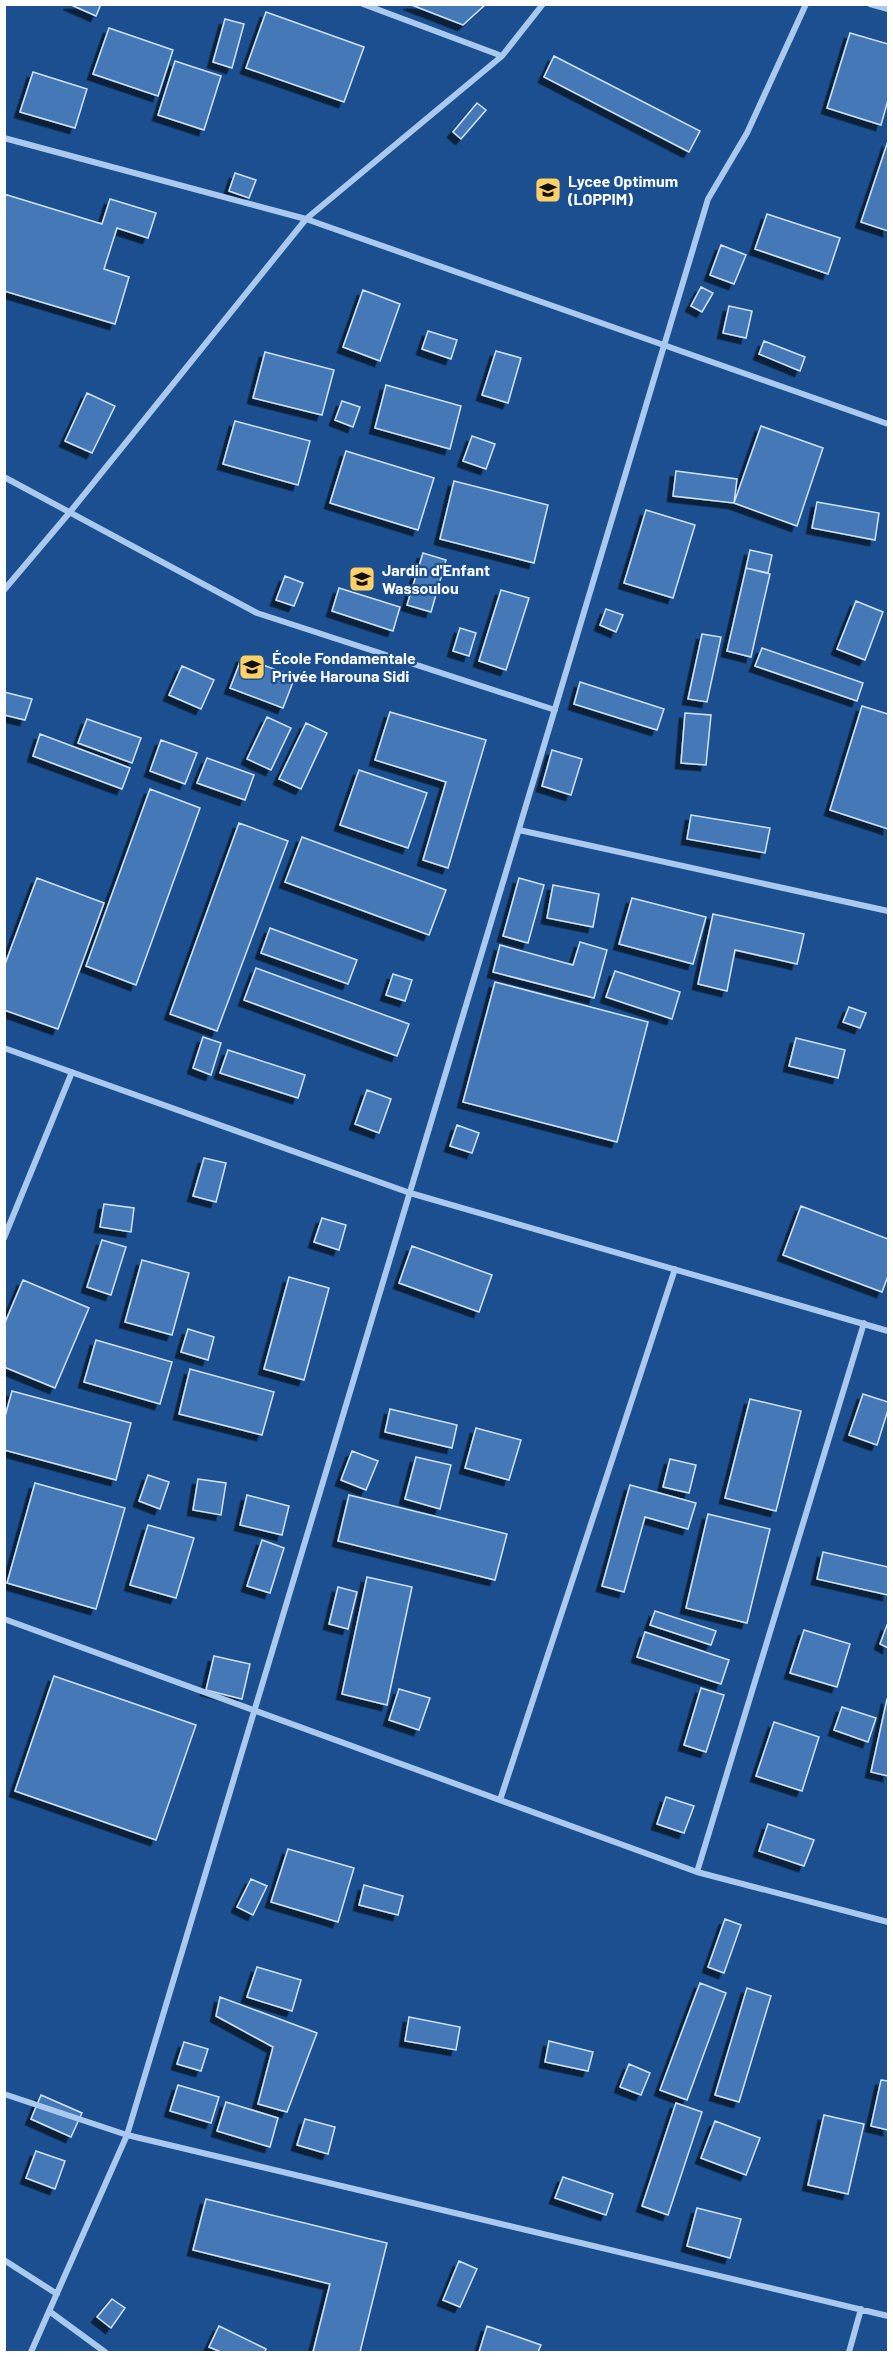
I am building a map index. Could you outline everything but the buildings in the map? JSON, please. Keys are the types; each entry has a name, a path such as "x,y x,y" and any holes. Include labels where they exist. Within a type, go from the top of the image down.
{"street":[{"path":"363,4 502,56"},
{"path":"4,590 70,512 306,219 502,56 543,4"},
{"path":"31,2352 127,2135 708,199 747,133 806,4"},
{"path":"870,4 888,9"},
{"path":"4,138 306,219 888,424"},
{"path":"4,477 257,613 555,710"},
{"path":"519,830 888,911"},
{"path":"4,1048 410,1193 888,1331"},
{"path":"4,1238 72,1072"},
{"path":"500,1800 675,1269"},
{"path":"697,1872 864,1323"},
{"path":"4,1619 697,1872 888,1922"},
{"path":"4,2094 127,2135 888,2316"},
{"path":"4,2260 57,2294"},
{"path":"849,2352 861,2309"},
{"path":"49,2311 105,2352"}],"place":[{"name":"Lycee Optimum (LOPPIM)","path":"548,190"},
{"name":"Jardin d'Enfant Wassoulou","path":"362,579"},
{"name":"École Fondamentale Privée Harouna Sidi","path":"252,667"}]}
